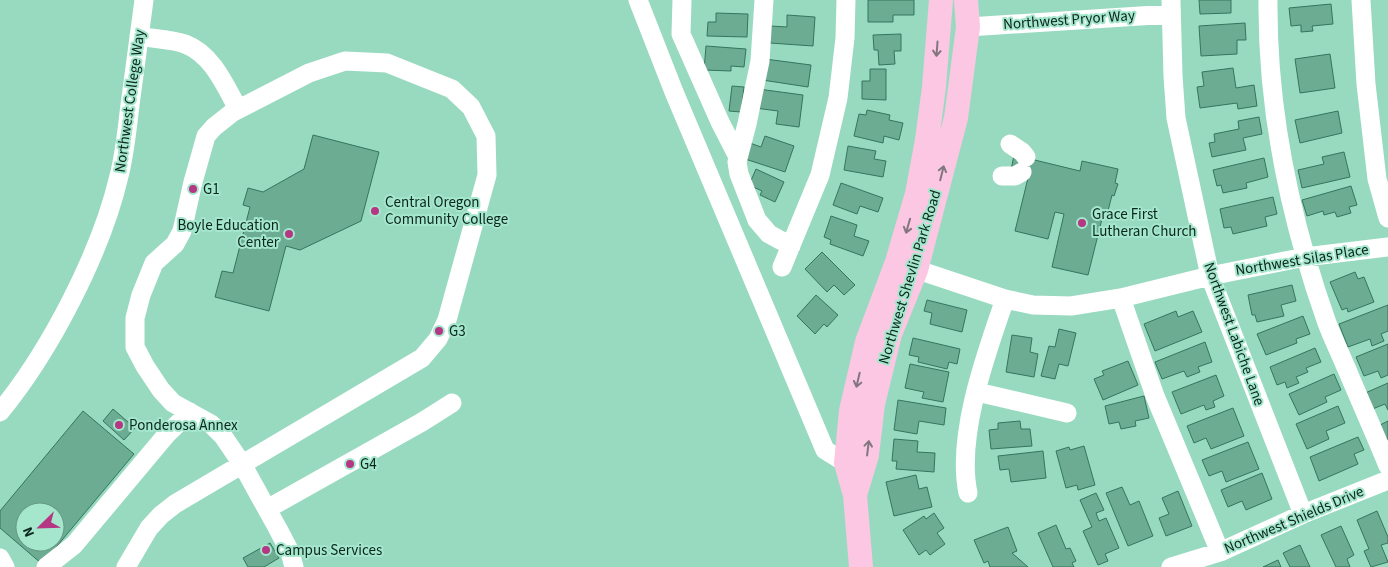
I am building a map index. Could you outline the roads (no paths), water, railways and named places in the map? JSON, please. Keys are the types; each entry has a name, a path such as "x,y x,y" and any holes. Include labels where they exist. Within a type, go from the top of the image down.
{"main road":[{"name":"Northwest Shevlin Park Road","path":"855,495 867,455 873,404 906,266 934,88 940,0"},
{"name":"Northwest Shevlin Park Road","path":"861,567 855,495 846,463 851,411 867,342 906,266 956,118 968,27 966,0"}],"street":[{"name":"Northwest College Way","path":"0,412 38,358 61,318 81,279 106,220 119,177 126,142 144,0"},
{"path":"638,0 674,92 825,450 846,463"},
{"path":"682,0 681,34 720,122 738,157"},
{"path":"764,0 760,61 738,157 739,174 757,220 770,234 791,246"},
{"path":"782,267 820,175 835,107 845,38 846,0"},
{"path":"1268,0 1268,32 1274,99 1284,173 1305,257 1328,325 1388,466"},
{"path":"1361,0 1366,84 1377,179 1388,218"},
{"name":"Northwest Pryor Way","path":"968,27 1171,7"},
{"name":"Northwest Labiche Lane","path":"1171,7 1176,118 1210,276 1303,514"},
{"path":"139,36 185,44 202,54 217,72 238,109"},
{"path":"126,567 149,528 175,504 242,464 395,375 422,358 438,339 447,320 487,175 486,136 471,107 452,89 387,63 345,61 308,73 238,109 214,127 206,136 192,182 182,231 175,244 154,263 140,295 135,318 136,346 144,366 173,403 217,429 242,464 290,552 294,567"},
{"path":"1002,176 1015,176 1024,165 1022,152 1010,144"},
{"name":"Northwest Silas Place","path":"906,266 1006,299 1032,305 1071,306 1121,298 1210,276 1305,257 1388,247"},
{"path":"1121,298 1155,396 1220,552"},
{"path":"968,493 964,466 977,392 988,350 1006,299"},
{"path":"977,392 1066,413"},
{"path":"267,509 422,422 452,403"},
{"path":"46,567 74,545 167,434 190,412"},
{"name":"Northwest Shields Drive","path":"1171,567 1220,552 1303,514 1388,480"},
{"path":"0,558 5,567"}],"place":[{"name":"G1","path":"193,189"},
{"name":"Central Oregon Community College","path":"375,211"},
{"name":"Grace First Lutheran Church","path":"1082,223"},
{"name":"Boyle Education Center","path":"289,234"},
{"name":"G3","path":"439,331"},
{"name":"Ponderosa Annex","path":"119,425"},
{"name":"G4","path":"350,464"},
{"name":"Campus Services","path":"266,550"}]}
